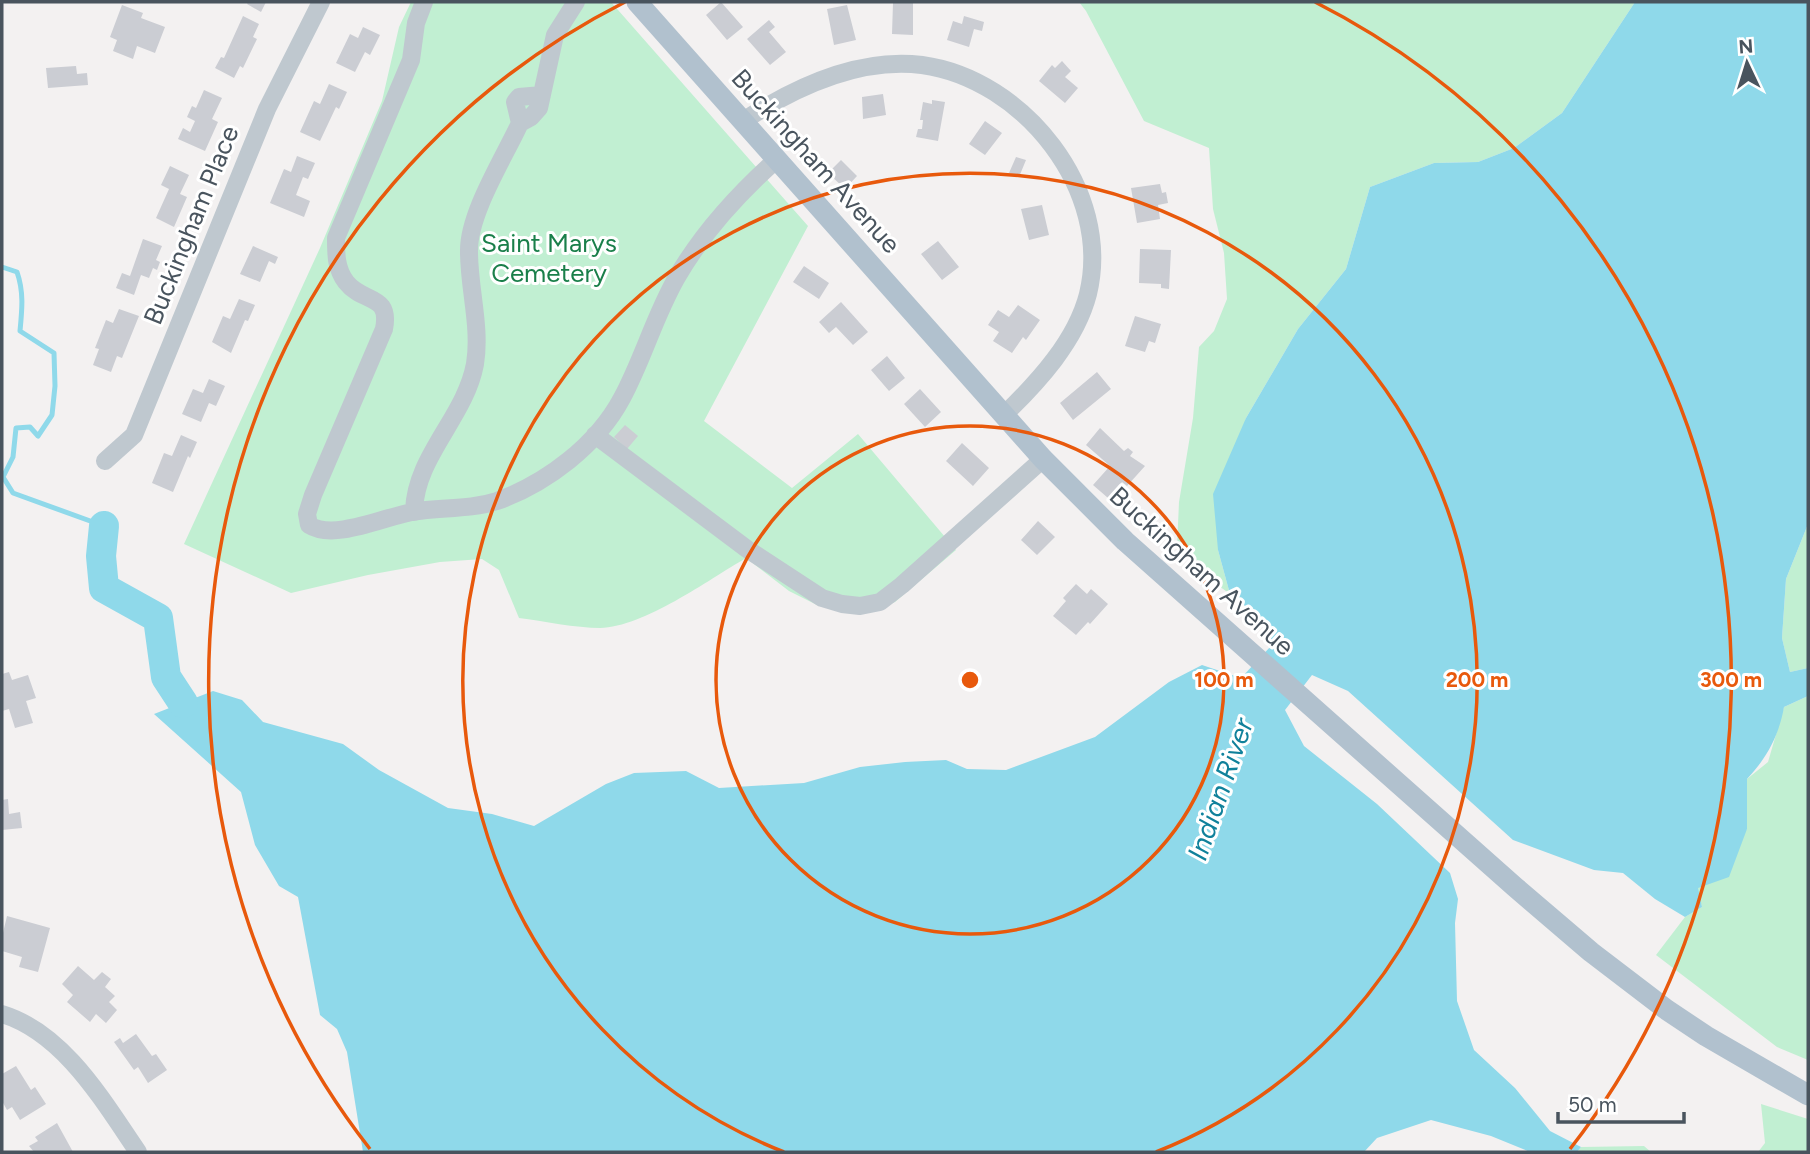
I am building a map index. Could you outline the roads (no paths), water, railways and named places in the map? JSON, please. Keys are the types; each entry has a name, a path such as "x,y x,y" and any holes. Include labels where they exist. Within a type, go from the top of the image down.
{"main road":[{"name":"Buckingham Avenue","path":"637,2 1043,459 1125,541 1515,887 1621,976 1706,1036 1808,1095"}],"street":[{"name":"Buckingham Place","path":"105,461 134,435 267,109 321,2"},
{"path":"424,2 416,23 411,60 336,238 336,262 345,281 357,292 379,302 386,312 386,318 384,329 313,495 307,514 309,525 318,530 334,531 414,512 464,508 497,500 532,485 571,459 595,435 621,400 671,289 697,246 728,208 777,159"},
{"path":"414,512 416,488 432,453 467,391 475,364 474,292 468,253 472,223 520,123 531,117 539,108 555,35 576,2"},
{"path":"743,121 765,106 838,73 881,65 922,65 975,82 1000,96 1045,135 1063,159 1079,191 1087,218 1091,270 1088,293 1081,314 1051,364 1004,415"},
{"path":"595,435 798,584 822,598 860,606 880,602 902,585 1043,459"},
{"path":"2,1014 30,1026 83,1072 138,1152"}],"water":[{"name":"Indian River","path":"1635,2 1808,2 1808,524 1786,579 1782,638 1790,672 1808,668 1808,696 1784,707 1771,746 1747,779 1747,829 1729,877 1698,888 1702,907 1685,917 1655,899 1623,873 1594,870 1513,840 1348,691 1312,675 1285,710 1304,746 1377,804 1450,873 1458,899 1455,923 1457,1001 1474,1050 1515,1088 1550,1131 1581,1147 1577,1152 1530,1152 1491,1136 1431,1120 1377,1138 1364,1152 363,1152 347,1052 337,1029 320,1015 298,897 279,886 255,845 241,792 154,714 213,691 242,700 263,722 343,744 379,770 448,808 492,814 534,826 606,784 634,773 686,771 719,788 804,783 860,767 905,762 946,760 967,769 1006,770 1095,737 1169,682 1202,665 1241,678 1271,646 1269,625 1230,594 1218,550 1213,494 1246,418 1298,329 1346,269 1370,187 1434,163 1478,162 1514,148 1562,113"}],"waterway":[{"path":"2,267 17,272 19,279 22,301 20,331 54,353 55,386 52,415 38,436 30,427 16,428 13,457 3,477 13,493 104,526"},
{"path":"104,526 101,556 104,588 158,618 166,677 183,703"}],"park label":[{"name":"Saint Marys Cemetery","path":"549,258"}]}
